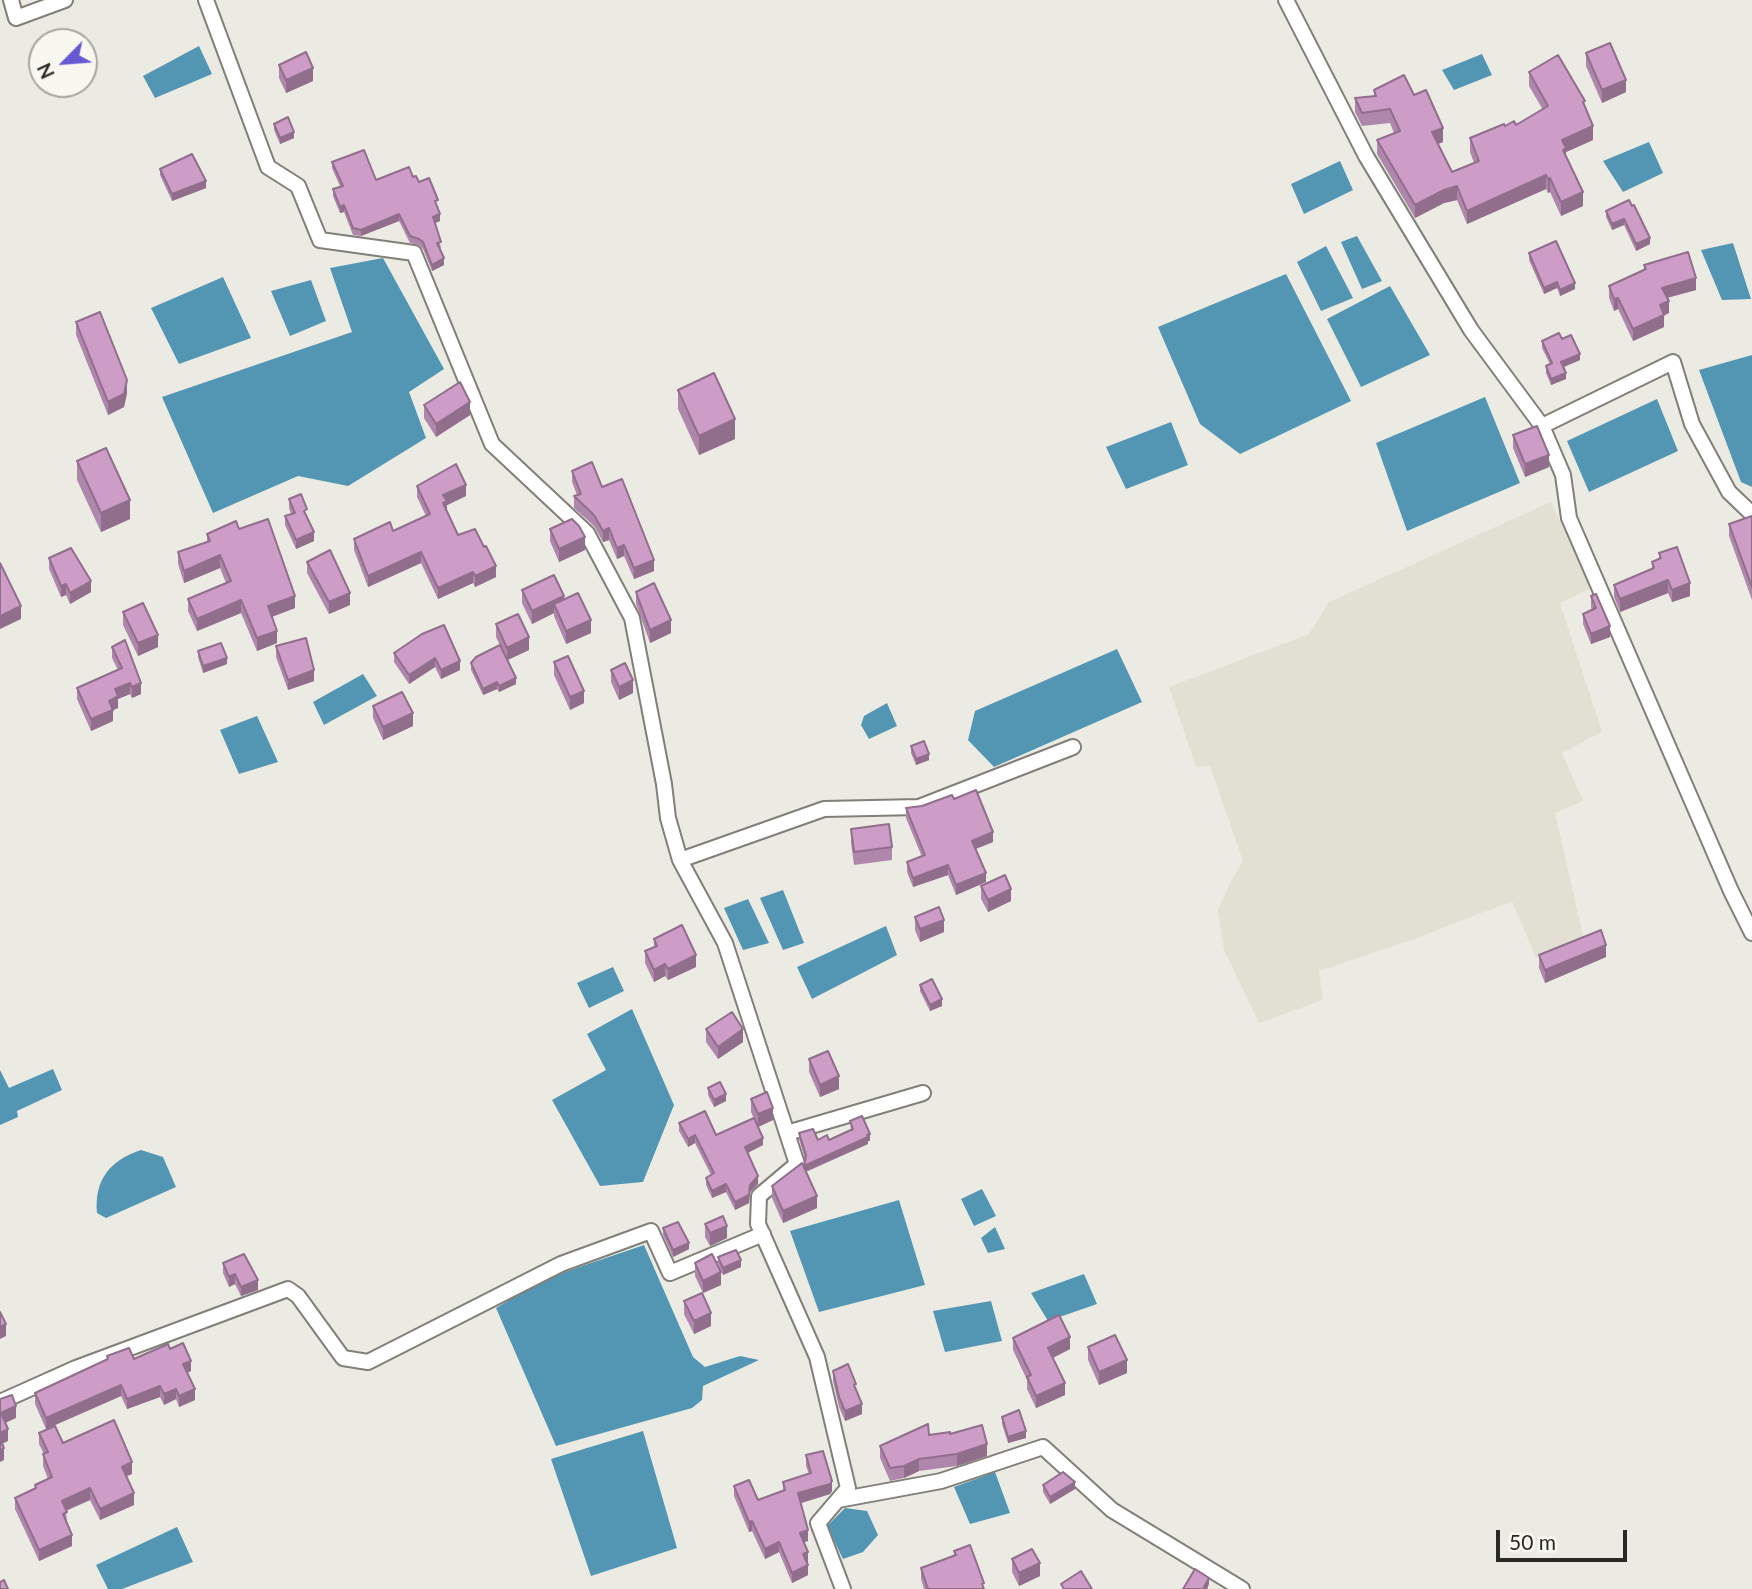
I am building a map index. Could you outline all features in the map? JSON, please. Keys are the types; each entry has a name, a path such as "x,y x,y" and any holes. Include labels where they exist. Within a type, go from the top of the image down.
{"street":[{"path":"11,0 16,18 65,0"},
{"path":"206,0 268,167 298,186 320,240 414,253 492,444 587,533 632,618 668,818 680,860 725,943 797,1164 759,1196 758,1224 817,1357 848,1488 818,1523 843,1589"},
{"path":"1286,0 1373,167 1471,330 1542,426 1563,475 1569,519 1731,891 1752,933"},
{"path":"1542,426 1673,362 1692,424 1729,492 1752,514"},
{"path":"680,860 824,809 919,807 1073,747"},
{"path":"788,1133 923,1093"},
{"path":"0,1402 76,1368 288,1289 298,1296 343,1358 368,1362 561,1264 651,1231 670,1273 763,1234"},
{"path":"838,1500 941,1480 1043,1447 1112,1510 1242,1589"}],"shaded area":[{"path":"1551,502 1591,588 1560,603 1602,732 1562,753 1583,801 1555,813 1584,940 1536,958 1512,901 1417,938 1319,971 1323,1000 1259,1023 1224,950 1218,910 1243,861 1210,766 1196,767 1169,687 1309,634 1329,602"}],"water":[{"path":"199,46 212,74 155,98 143,76"},
{"path":"1482,54 1492,75 1454,90 1442,70"},
{"path":"1649,142 1663,173 1623,192 1603,161"},
{"path":"1340,161 1353,190 1304,214 1291,184"},
{"path":"1357,236 1382,281 1362,289 1341,242"},
{"path":"1733,243 1751,299 1722,300 1701,250"},
{"path":"1326,246 1353,298 1321,311 1297,262"},
{"path":"383,258 444,369 409,392 426,438 348,486 298,476 213,513 162,397 352,332 330,268"},
{"path":"1286,274 1351,401 1240,454 1200,424 1158,327"},
{"path":"223,277 251,338 179,364 151,308"},
{"path":"311,280 326,321 290,336 271,291"},
{"path":"1390,286 1430,355 1361,387 1327,319"},
{"path":"1752,355 1752,487 1741,482 1699,370"},
{"path":"1485,397 1520,483 1407,531 1376,443"},
{"path":"1657,399 1678,451 1589,492 1567,441"},
{"path":"1171,422 1188,465 1126,489 1106,447"},
{"path":"1117,649 1142,702 994,767 968,740 975,711"},
{"path":"363,674 377,696 324,725 313,702"},
{"path":"887,703 897,726 869,739 861,725 864,716"},
{"path":"257,716 278,762 239,774 220,730"},
{"path":"783,890 804,943 783,950 760,898"},
{"path":"748,899 769,943 743,950 724,908"},
{"path":"886,926 897,955 812,999 797,967"},
{"path":"613,967 624,991 589,1008 577,983"},
{"path":"632,1009 674,1105 643,1182 600,1186 552,1100 606,1070 587,1034"},
{"path":"53,1069 62,1090 17,1111 18,1117 0,1125 0,1070 9,1088"},
{"path":"141,1150 163,1157 176,1187 106,1218 97,1213 98,1191 106,1173 121,1159"},
{"path":"982,1189 996,1216 974,1226 961,1199"},
{"path":"899,1200 925,1285 819,1312 790,1231"},
{"path":"995,1227 1005,1249 988,1253 981,1238"},
{"path":"644,1245 693,1357 705,1367 740,1356 759,1360 703,1386 702,1400 692,1408 556,1446 496,1308 544,1279"},
{"path":"1084,1274 1097,1304 1048,1321 1031,1293"},
{"path":"991,1301 1002,1341 945,1352 933,1311"},
{"path":"643,1431 677,1548 591,1576 551,1459"},
{"path":"995,1472 1010,1513 970,1524 954,1487"},
{"path":"845,1508 867,1511 878,1535 863,1552 843,1559 827,1526"},
{"path":"177,1527 193,1562 122,1589 108,1589 96,1565"}],"building":[{"path":"1610,43 1626,80 1602,90 1586,53"},
{"path":"306,52 313,68 286,80 279,65"},
{"path":"1558,55 1585,101 1583,102 1593,126 1562,140 1566,148 1563,150 1583,192 1561,202 1546,175 1467,211 1457,186 1415,205 1377,140 1400,131 1390,109 1362,113 1355,98 1376,96 1374,90 1404,75 1414,95 1426,90 1443,128 1432,132 1452,172 1479,161 1470,138 1514,121 1516,125 1548,106 1529,72"},
{"path":"288,117 294,132 280,138 274,124"},
{"path":"364,150 376,180 409,167 413,177 416,176 419,182 429,178 438,200 435,201 440,214 433,217 441,242 437,243 444,258 432,265 423,242 410,236 399,214 361,230 353,228 344,205 340,207 333,189 343,186 332,162"},
{"path":"192,154 206,181 172,194 160,169"},
{"path":"1629,200 1650,238 1636,244 1624,219 1612,224 1606,211"},
{"path":"1556,241 1575,283 1560,290 1557,282 1544,288 1529,253"},
{"path":"1688,252 1696,278 1662,288 1669,301 1660,305 1664,315 1633,329 1609,286 1646,269 1644,265"},
{"path":"100,312 127,380 124,394 108,402 76,322"},
{"path":"1559,333 1562,339 1571,335 1580,354 1561,362 1566,373 1551,379 1546,366 1552,363 1542,341"},
{"path":"714,373 735,419 699,436 678,390"},
{"path":"460,382 470,402 436,424 424,405"},
{"path":"1537,426 1549,455 1525,464 1513,435"},
{"path":"106,448 130,500 101,513 77,461"},
{"path":"592,462 602,487 622,479 654,560 634,568 624,545 617,548 609,528 603,531 594,515 574,496 581,494 572,471"},
{"path":"456,464 466,485 443,495 447,501 443,503 458,535 475,529 496,566 475,576 473,572 438,588 421,552 368,576 354,539 390,522 393,531 430,514 417,486"},
{"path":"301,494 307,509 304,511 314,532 296,540 285,516 295,513 289,499"},
{"path":"1752,516 1752,587 1729,524"},
{"path":"268,519 295,596 268,606 277,631 257,638 241,600 197,619 188,599 231,581 220,555 184,571 178,552 210,541 207,534 236,521 239,529"},
{"path":"572,519 585,537 559,549 550,529"},
{"path":"1677,547 1690,583 1672,590 1668,580 1620,599 1614,585 1654,568 1652,562 1661,558 1659,553"},
{"path":"71,548 91,581 70,593 66,584 61,586 49,558"},
{"path":"330,550 350,593 329,602 307,562"},
{"path":"0,563 21,606 0,616"},
{"path":"554,575 564,596 532,611 522,590"},
{"path":"654,583 671,620 650,630 636,592"},
{"path":"578,593 591,620 566,631 554,604"},
{"path":"1596,594 1610,626 1591,634 1583,614 1596,608 1591,596"},
{"path":"143,603 158,635 138,643 123,612"},
{"path":"518,614 529,637 507,648 496,624"},
{"path":"444,625 460,661 441,670 435,658 409,675 394,653 422,634"},
{"path":"306,638 314,670 288,680 276,646"},
{"path":"125,640 141,683 132,687 130,683 115,689 118,696 109,701 113,710 91,719 77,688 122,668 112,647"},
{"path":"221,643 227,658 203,666 198,651"},
{"path":"500,645 516,678 499,686 497,682 483,689 471,663 476,657"},
{"path":"568,656 584,691 570,697 554,662"},
{"path":"625,663 633,680 619,687 611,670"},
{"path":"402,692 413,713 383,727 373,706"},
{"path":"924,741 929,754 916,759 911,746"},
{"path":"976,790 993,832 972,841 986,873 956,885 948,865 913,878 907,862 925,855 906,808 922,806 952,795 954,799"},
{"path":"889,824 892,847 854,852 851,829"},
{"path":"1005,875 1011,889 988,900 981,886"},
{"path":"939,907 944,920 920,929 915,917"},
{"path":"682,925 696,955 668,969 665,964 654,970 645,951 657,946 654,939"},
{"path":"1601,930 1606,945 1545,970 1539,955"},
{"path":"932,979 942,999 930,1005 920,985"},
{"path":"732,1012 743,1029 718,1047 706,1029"},
{"path":"828,1051 839,1076 820,1085 809,1059"},
{"path":"720,1082 726,1094 714,1100 708,1088"},
{"path":"767,1092 773,1108 758,1114 751,1099"},
{"path":"705,1111 716,1135 754,1118 763,1138 745,1147 758,1176 750,1185 749,1195 735,1202 726,1184 712,1191 706,1178 714,1173 695,1135 688,1139 679,1123"},
{"path":"862,1116 870,1134 868,1137 804,1166 806,1155 799,1133 813,1129 818,1140 827,1135 829,1140 853,1129 850,1121"},
{"path":"802,1163 817,1196 783,1211 772,1186"},
{"path":"723,1216 727,1226 710,1233 705,1224"},
{"path":"678,1222 689,1243 673,1250 663,1228"},
{"path":"736,1250 741,1260 723,1268 718,1257"},
{"path":"244,1254 258,1280 241,1287 235,1274 229,1277 223,1263"},
{"path":"712,1254 721,1272 703,1281 695,1263"},
{"path":"702,1293 711,1313 694,1321 684,1301"},
{"path":"0,1312 6,1324 0,1327"},
{"path":"1059,1315 1070,1337 1048,1348 1065,1383 1036,1396 1027,1377 1031,1375 1013,1338"},
{"path":"1115,1335 1127,1360 1099,1372 1088,1347"},
{"path":"183,1343 191,1361 183,1364 195,1389 179,1396 176,1389 164,1394 160,1386 127,1399 121,1385 46,1418 35,1393 108,1359 107,1356 129,1348 134,1359 168,1344 170,1349"},
{"path":"848,1364 862,1404 845,1411 833,1371"},
{"path":"12,1395 16,1406 1,1413 8,1429 0,1433 0,1399"},
{"path":"1019,1410 1026,1431 1008,1437 1002,1417"},
{"path":"114,1420 132,1462 122,1467 134,1493 100,1509 90,1488 62,1501 67,1512 63,1514 72,1535 39,1550 15,1498 52,1477 43,1454 48,1452 39,1433 55,1426 63,1443"},
{"path":"928,1424 929,1435 950,1434 982,1425 987,1444 957,1454 919,1459 904,1466 890,1468 880,1446"},
{"path":"823,1451 832,1481 830,1484 798,1493 808,1530 800,1533 808,1552 803,1554 808,1565 792,1573 779,1542 765,1549 752,1521 749,1522 734,1486 749,1480 758,1500 785,1490 783,1482 811,1473 806,1455"},
{"path":"1063,1472 1075,1482 1050,1497 1043,1485"},
{"path":"970,1545 984,1589 928,1589 921,1568 956,1555 954,1551"},
{"path":"1032,1549 1040,1563 1019,1573 1012,1559"},
{"path":"1195,1569 1209,1578 1204,1587 1207,1589 1183,1589"},
{"path":"1081,1571 1092,1589 1064,1589 1061,1584"},
{"path":"4,1580 8,1589 0,1589 0,1582"}]}
